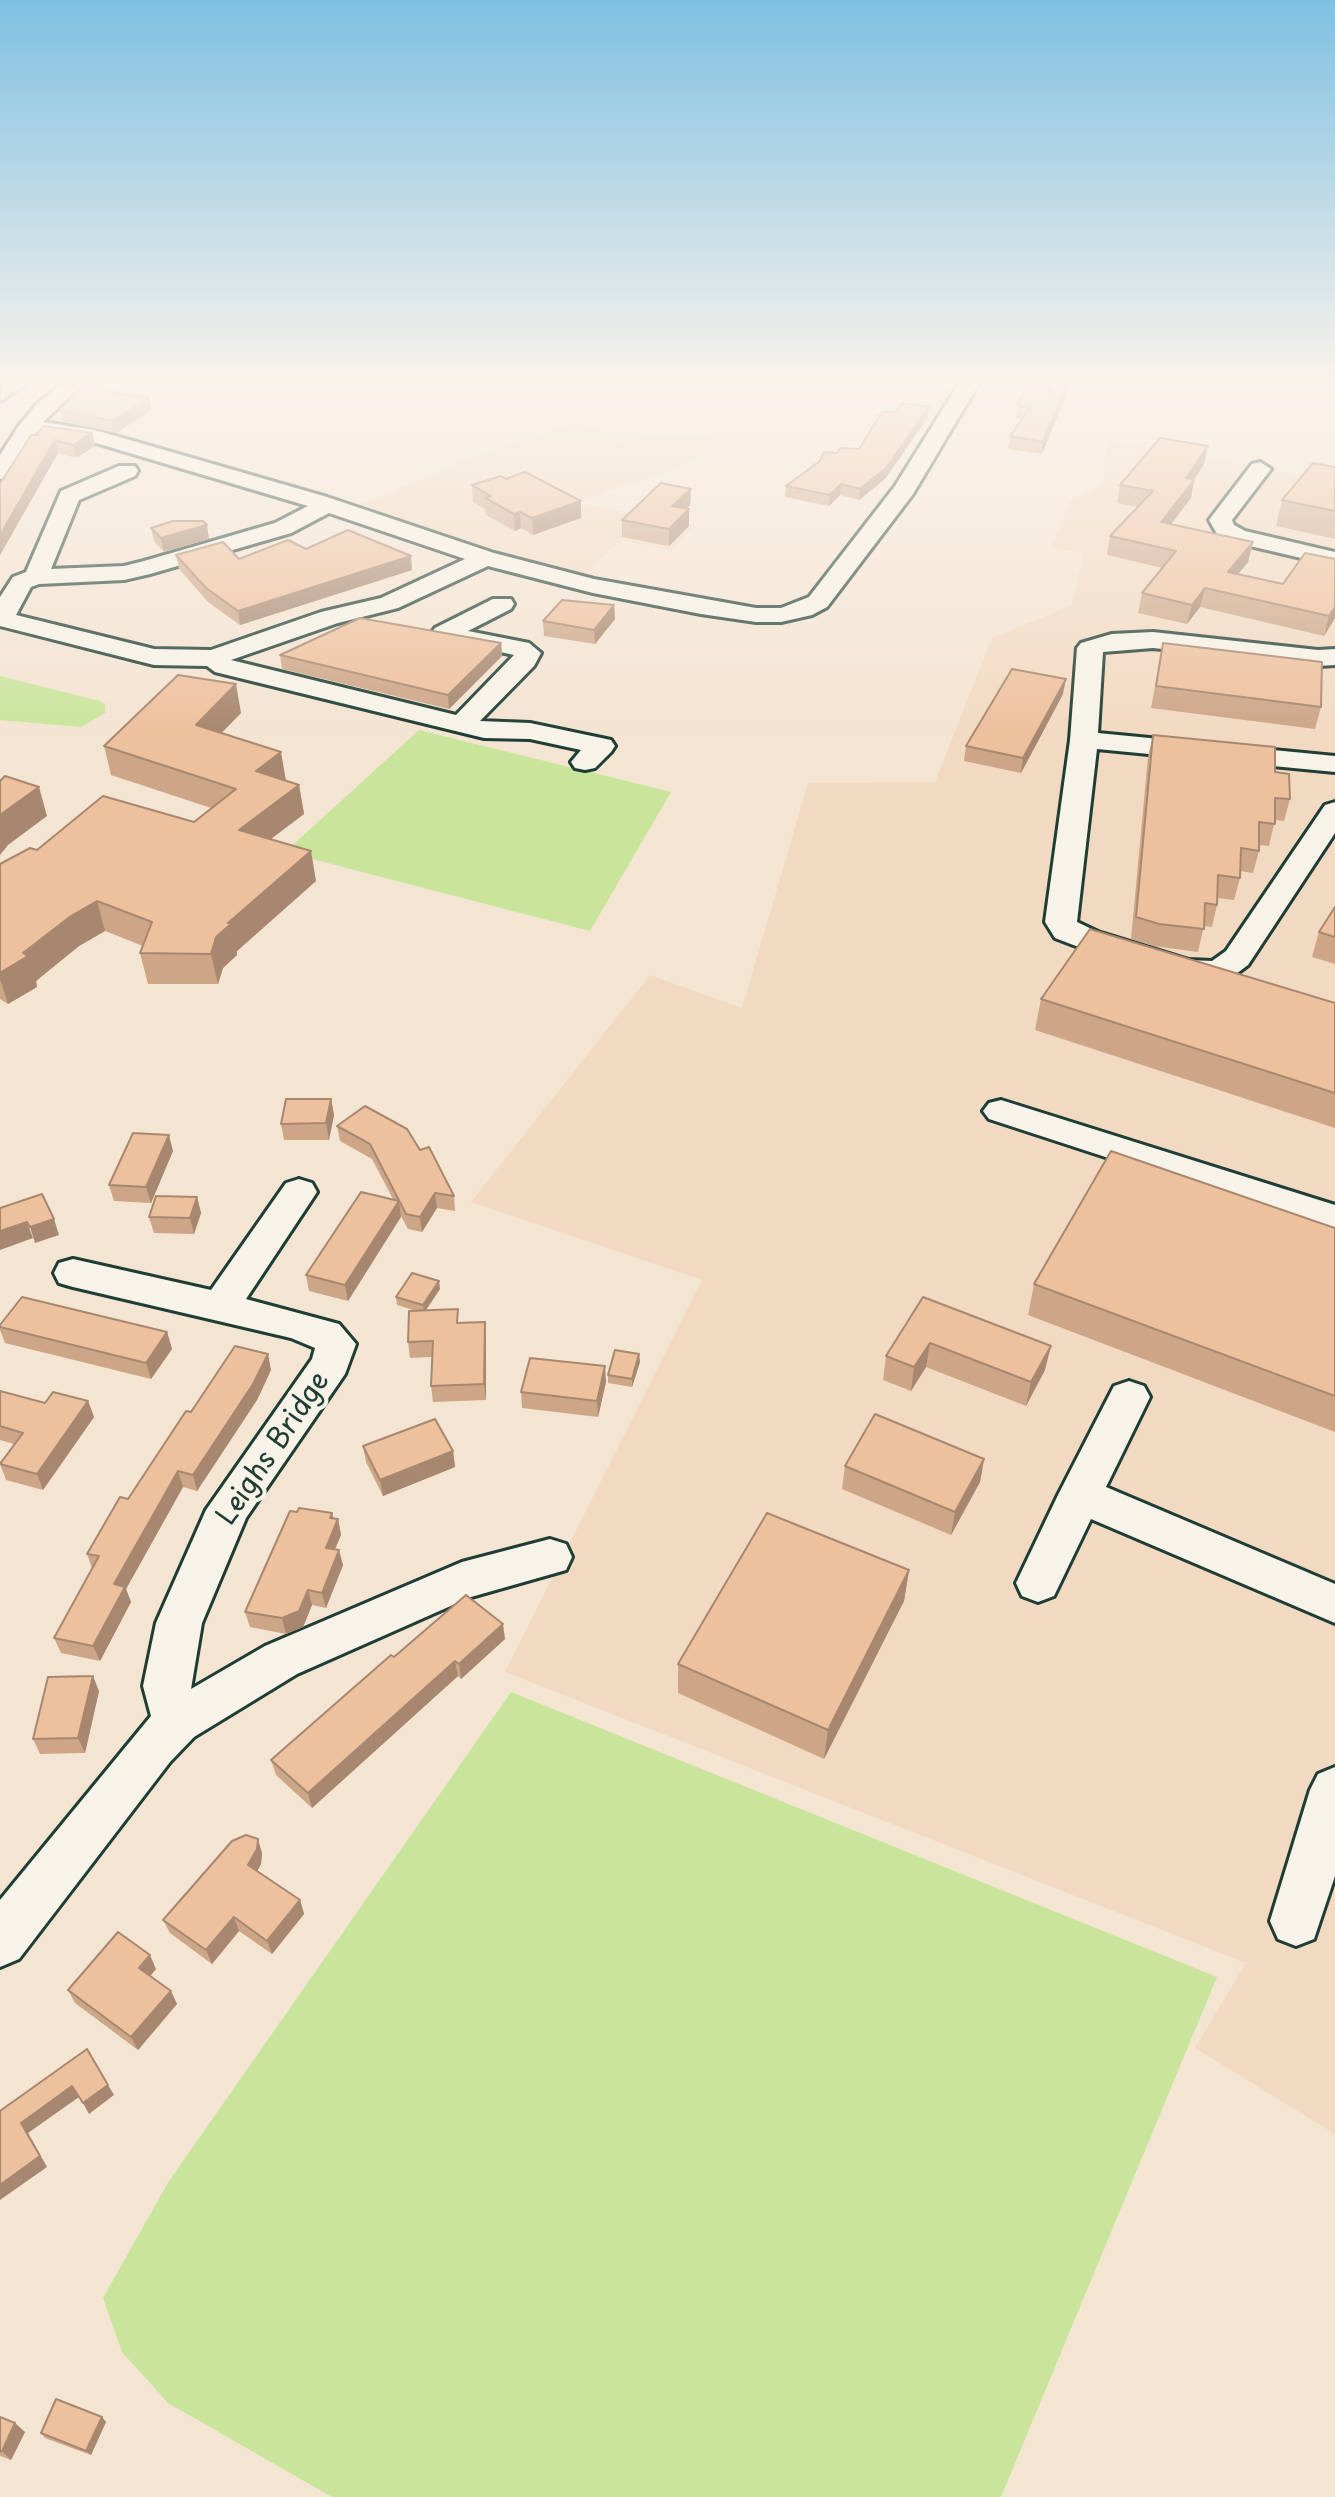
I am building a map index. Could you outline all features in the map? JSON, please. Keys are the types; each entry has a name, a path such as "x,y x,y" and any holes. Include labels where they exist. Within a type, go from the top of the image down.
{"street":[{"path":"36,577 67,502"},
{"path":"315,502 486,558 593,586 756,615 803,610 818,602 895,502"},
{"path":"1234,502 1220,520 1225,529 1237,536 1335,559"},
{"path":"327,505 283,528 150,567 124,573 36,577 22,582 5,608 3,618 17,625 154,657 213,658 330,617 369,610 486,558"},
{"path":"444,633 502,604"},
{"path":"369,610 376,618 520,648 528,653 525,661 462,724"},
{"path":"1335,657 1318,658 1153,640 1112,642 1090,648 1084,740 1061,922 1066,931 1087,939 1185,969 1204,972 1231,966 1335,811"},
{"path":"213,658 224,667 462,724 500,732 530,731 601,746 585,762"},
{"path":"1084,740 1335,764"},
{"path":"1001,1111 1335,1219"},
{"path":"220,1307 299,1192"},
{"name":"Leighs Bridge","path":"73,1273 325,1334 336,1344 331,1363 228,1510 179,1623 167,1686 177,1722"},
{"path":"1038,1583 1129,1397"},
{"path":"1080,1495 1335,1604"},
{"path":"0,1941 153,1747 177,1722 214,1697 281,1660 462,1581 550,1557"},
{"path":"1296,1921 1335,1790"}],"shaded area":[{"path":"576,502 695,526 671,550 621,540 582,576 465,544 397,522 357,504"},
{"path":"1069,502 1335,502 1335,2134 1195,2048 1246,1963 505,1672 702,1280 471,1202 650,975 742,1008 808,783 935,782 992,638 1072,605 1083,553 1051,548"}],"green space":[{"path":"0,676 100,701 105,704 105,713 81,727 0,720"},
{"path":"419,730 671,792 590,931 285,852"},
{"path":"511,1692 1217,1977 1001,2497 332,2497 168,2403 122,2352 103,2298 169,2181"}],"building":[{"path":"0,502 19,502 0,535"},
{"path":"491,502 579,502 532,518 520,512 514,514"},
{"path":"641,502 677,502 672,506 689,509 669,529 622,520"},
{"path":"1143,502 1177,502 1161,522 1253,542 1228,572 1283,584 1305,553 1335,559 1335,607 1329,616 1205,588 1192,605 1142,593 1176,551 1110,536"},
{"path":"1289,502 1335,502 1335,511"},
{"path":"173,521 203,521 207,525 161,538 151,528"},
{"path":"348,530 411,556 238,611 206,588 176,555 223,542 239,559 288,540 306,549"},
{"path":"562,600 614,605 594,630 543,621"},
{"path":"360,618 501,643 448,695 280,655"},
{"path":"1163,643 1322,662 1321,707 1156,686"},
{"path":"1012,669 1066,679 1023,758 966,746"},
{"path":"178,675 236,684 196,725 281,752 256,771 299,785 239,830 311,851 228,923 231,924 216,937 211,954 140,953 152,922 97,901 71,916 23,953 28,956 0,973 0,864 30,848 37,850 103,796 194,822 236,789 104,746"},
{"path":"1153,735 1275,747 1275,772 1289,774 1290,799 1275,798 1275,824 1259,822 1259,851 1241,848 1240,878 1218,875 1217,905 1205,903 1204,929 1159,924 1136,917"},
{"path":"5,776 39,787 0,815 0,781"},
{"path":"1335,907 1335,937 1319,932"},
{"path":"1090,929 1335,1003 1335,1093 1041,999"},
{"path":"286,1099 331,1099 326,1123 281,1124"},
{"path":"365,1106 407,1129 420,1150 429,1147 454,1196 435,1193 420,1217 406,1214 370,1144 337,1126"},
{"path":"133,1133 169,1135 146,1187 109,1185"},
{"path":"1111,1151 1335,1228 1335,1396 1034,1284"},
{"path":"361,1192 399,1201 345,1285 306,1275"},
{"path":"42,1194 54,1219 30,1227 27,1222 0,1231 0,1208"},
{"path":"156,1196 197,1197 190,1218 149,1217"},
{"path":"412,1273 439,1281 423,1305 396,1297"},
{"path":"22,1297 167,1332 146,1363 0,1327"},
{"path":"923,1297 1051,1346 1031,1382 930,1343 914,1367 886,1356"},
{"path":"458,1309 457,1323 485,1322 484,1384 431,1386 433,1341 408,1342 409,1311"},
{"path":"235,1346 268,1354 253,1384 193,1475 178,1471 114,1584 125,1587 93,1646 54,1638 99,1556 87,1554 120,1497 128,1499 186,1411 191,1412"},
{"path":"615,1350 639,1354 632,1379 608,1375"},
{"path":"530,1358 605,1366 597,1401 521,1392"},
{"path":"0,1391 45,1403 53,1392 88,1401 37,1474 0,1464 23,1433 0,1426"},
{"path":"875,1414 984,1459 955,1512 845,1466"},
{"path":"435,1419 453,1451 380,1480 363,1446"},
{"path":"299,1508 332,1513 330,1518 338,1519 326,1548 339,1550 322,1593 308,1590 299,1611 282,1618 245,1612 290,1511 297,1512"},
{"path":"767,1513 909,1570 828,1730 678,1664"},
{"path":"466,1595 503,1624 459,1664 455,1661 308,1793 271,1760 391,1655 394,1657"},
{"path":"93,1676 78,1738 33,1739 48,1677"},
{"path":"246,1835 258,1839 257,1849 248,1865 300,1900 267,1941 234,1917 206,1950 163,1920 232,1841"},
{"path":"118,1932 150,1955 139,1968 171,1991 131,2037 68,1990"},
{"path":"87,2049 108,2085 83,2103 72,2086 21,2123 40,2156 0,2185 0,2111"},
{"path":"56,2399 102,2417 86,2451 41,2433"},
{"path":"0,2417 15,2423 2,2451 0,2451"}]}
